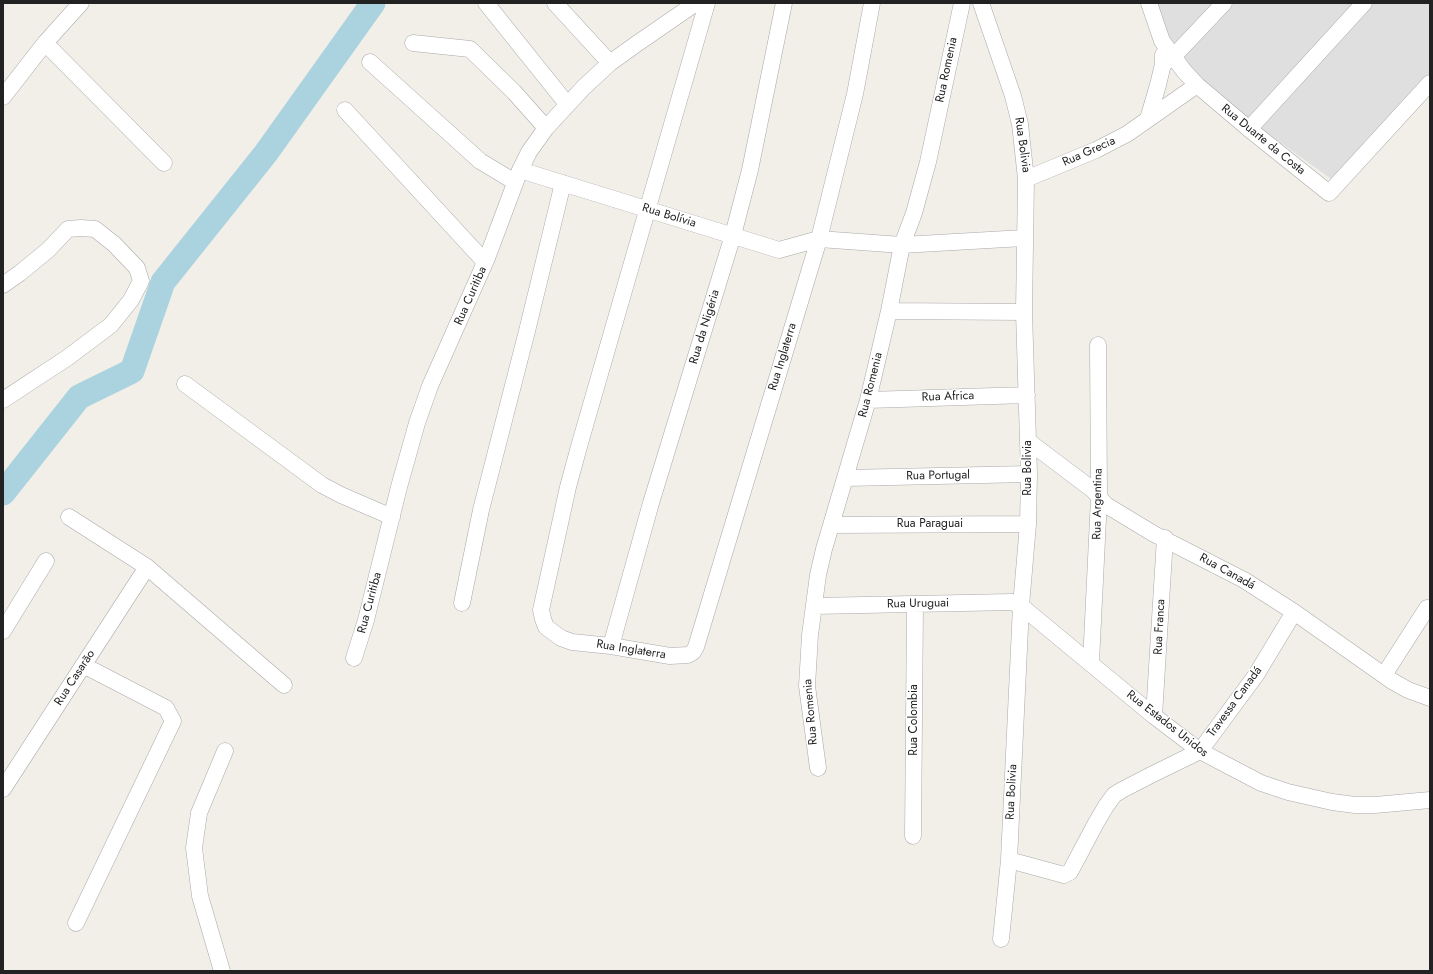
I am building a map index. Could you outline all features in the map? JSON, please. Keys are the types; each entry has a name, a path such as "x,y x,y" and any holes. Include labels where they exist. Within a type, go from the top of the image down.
{"street":[{"path":"3,97 45,43 82,3"},
{"path":"486,3 567,104"},
{"path":"555,3 610,64"},
{"name":"Rua Curitiba","path":"354,658 366,620 411,443 430,386 485,262 517,176 529,152 546,128 567,104 610,64 658,28 696,3"},
{"name":"Rua Inglaterra","path":"707,3 572,473 541,610 546,627 561,638 572,642 612,646 670,656 688,655 693,652 696,647 819,239 855,94 872,3"},
{"name":"Rua da Nigéria","path":"612,646 651,503 733,236 750,170 784,3"},
{"name":"Rua Romenia","path":"818,768 807,686 814,606 822,560 868,400 890,311 902,245 914,213 928,162 962,3"},
{"name":"Rua Bolivia","path":"981,3 1013,96 1020,124 1026,179 1024,312 1029,474 1028,524 1021,606 1009,860 1001,939"},
{"path":"1150,3 1168,61 1197,85"},
{"path":"1148,119 1158,85 1168,61 1224,3"},
{"path":"1249,129 1364,3"},
{"path":"45,43 164,163"},
{"path":"413,43 470,49 514,92 546,128"},
{"name":"Rua Bolívia","path":"370,62 480,161 517,176 563,183 779,250 819,239 902,245 1024,238"},
{"name":"Rua Duarte da Costa","path":"1197,85 1321,187 1330,192 1430,83"},
{"name":"Rua Grecia","path":"1026,179 1101,147 1127,134 1197,85"},
{"path":"345,110 485,262"},
{"path":"462,603 481,510 527,332 563,183"},
{"path":"3,285 48,250 68,229 81,228 95,230 114,244 137,268 141,281 131,300 111,325 67,358 3,400"},
{"path":"890,311 1024,312"},
{"name":"Rua Argentina","path":"1091,662 1099,498 1098,345"},
{"path":"184,384 318,482 341,495 392,517"},
{"name":"Rua Africa","path":"868,400 1027,395"},
{"name":"Rua Canadá","path":"1028,441 1093,490 1106,506 1154,534 1165,538 1244,580 1294,612 1384,675 1408,690 1430,698"},
{"name":"Rua Portugal","path":"846,478 1029,474"},
{"path":"70,517 147,567 284,685"},
{"name":"Rua Paraguai","path":"832,525 1028,524"},
{"name":"Rua Franca","path":"1154,716 1165,538"},
{"path":"3,630 46,561"},
{"name":"Rua Casarão","path":"3,789 147,567"},
{"name":"Rua Uruguai","path":"814,606 1006,601 1021,606"},
{"name":"Rua Colombia","path":"913,836 915,604"},
{"name":"Rua Estados Unidos","path":"1021,606 1091,662 1154,716 1200,751 1261,783 1288,792 1332,802 1355,805 1375,805 1430,800"},
{"path":"1384,675 1427,608"},
{"name":"Travessa Canadá","path":"1009,860 1064,875 1070,872 1096,823 1114,795 1200,751 1256,675 1294,612"},
{"path":"76,923 173,721 166,708 83,665"},
{"path":"222,971 200,896 194,848 199,813 225,751"}],"shaded area":[{"path":"1154,3 1430,3 1430,83 1334,181 1213,94 1163,36"}],"waterway":[{"path":"3,493 79,397 132,371 163,282 266,153 373,3"}]}
